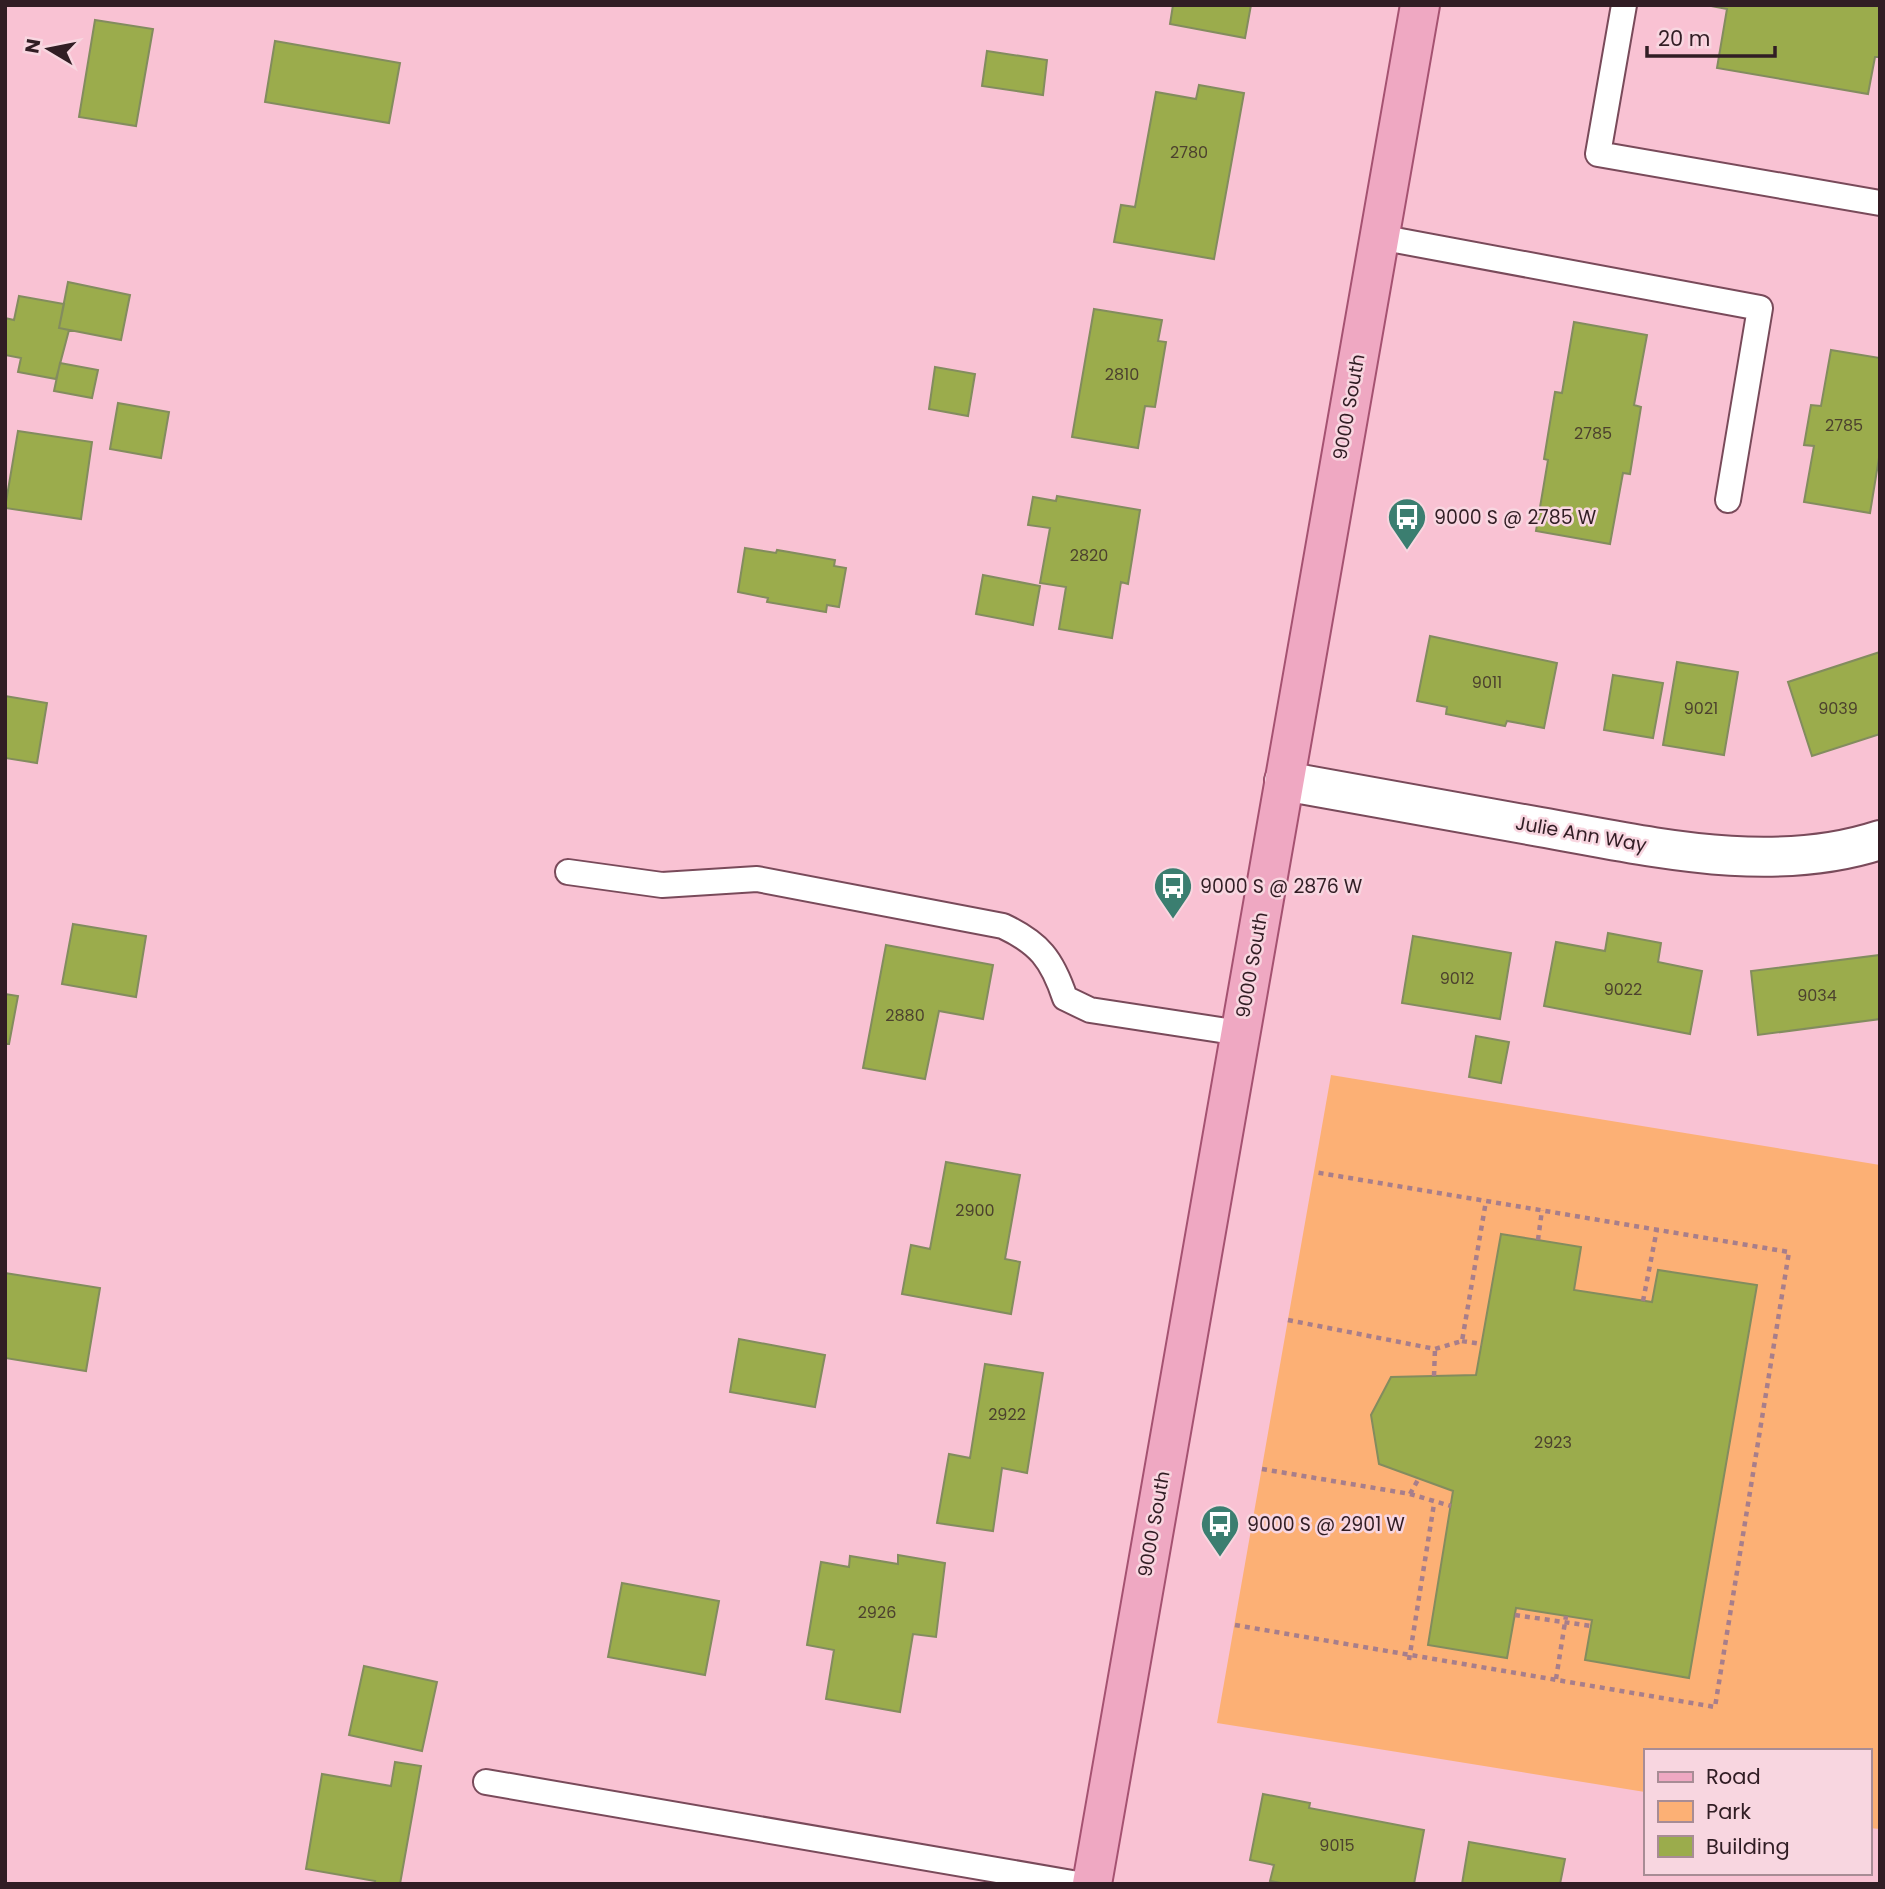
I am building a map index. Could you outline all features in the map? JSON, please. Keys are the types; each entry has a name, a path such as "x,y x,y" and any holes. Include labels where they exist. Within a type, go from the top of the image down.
{"main road":[{"name":"9000 South","path":"1092,1884 1420,5"}],"street":[{"name":"Julie Ann Way","path":"1284,781 1676,851 1758,859 1861,846 1880,840"}],"lane":[{"path":"1624,5 1598,154 1880,203"},
{"path":"1379,237 1760,308 1728,500"},
{"path":"568,872 662,886 757,878 1003,926 1030,939 1056,972 1065,998 1090,1010 1240,1033"},
{"path":"486,1782 1078,1884"}],"path":[{"path":"1235,1625 1409,1657 1715,1707 1789,1252 1314,1171"},
{"path":"1462,1341 1486,1201"},
{"path":"1538,1240 1542,1210"},
{"path":"1643,1301 1657,1229"},
{"path":"1289,1320 1435,1349 1462,1341 1482,1344"},
{"path":"1434,1376 1435,1349"},
{"path":"1262,1469 1410,1494 1434,1504 1451,1506"},
{"path":"1410,1494 1419,1478"},
{"path":"1409,1657 1434,1504"},
{"path":"1515,1615 1591,1626"},
{"path":"1556,1679 1566,1616"}],"green space":[{"path":"1331,1075 1880,1165 1880,1829 1871,1828 1871,1749 1644,1749 1644,1792 1217,1723"}],"building":[{"path":"1173,5 1251,5 1245,38 1170,24"},
{"path":"1706,5 1880,5 1880,57 1875,57 1868,94 1717,68 1727,9"},
{"path":"95,20 153,29 136,126 79,117"},
{"path":"275,41 400,63 389,123 265,102"},
{"path":"987,51 1047,60 1043,95 982,86"},
{"path":"1199,85 1244,93 1214,259 1114,242 1121,205 1135,207 1156,92 1196,99"},
{"path":"68,282 130,295 121,340 59,328"},
{"path":"19,296 64,304 59,328 69,330 56,379 18,372 21,358 5,355 5,318 14,320"},
{"path":"1094,309 1162,320 1158,341 1166,342 1155,407 1145,406 1138,448 1072,437"},
{"path":"1574,322 1647,335 1634,405 1641,407 1630,474 1623,473 1610,544 1536,531 1548,460 1544,459 1555,392 1562,393"},
{"path":"1831,350 1880,358 1880,452 1870,513 1804,502 1814,446 1804,445 1811,405 1821,406"},
{"path":"60,363 98,370 92,398 54,391"},
{"path":"935,367 975,374 968,416 929,409"},
{"path":"118,403 169,412 161,458 110,449"},
{"path":"18,431 92,442 81,519 5,508"},
{"path":"1057,496 1140,510 1128,584 1121,582 1112,638 1059,629 1066,587 1040,583 1050,528 1028,525 1033,497 1056,501"},
{"path":"745,548 776,553 777,550 835,560 834,566 846,568 839,607 827,605 826,612 767,602 768,598 738,592"},
{"path":"983,575 1040,586 1033,625 976,614"},
{"path":"1430,636 1557,663 1544,728 1507,721 1505,726 1446,714 1447,707 1417,701"},
{"path":"1880,652 1880,734 1812,756 1788,682"},
{"path":"1677,662 1738,672 1724,755 1663,745"},
{"path":"1613,675 1663,683 1653,738 1604,730"},
{"path":"5,696 47,703 37,763 5,758"},
{"path":"73,924 146,936 136,997 62,984"},
{"path":"1608,933 1661,943 1658,962 1702,971 1690,1034 1544,1006 1556,942 1605,951"},
{"path":"1413,936 1511,953 1500,1019 1402,1003"},
{"path":"886,945 993,965 983,1019 939,1011 925,1079 863,1068"},
{"path":"1880,955 1880,1019 1758,1035 1751,971"},
{"path":"5,994 18,996 9,1044 5,1044"},
{"path":"1476,1036 1509,1042 1501,1083 1469,1077"},
{"path":"946,1162 1020,1175 1005,1259 1020,1262 1011,1314 902,1294 911,1245 930,1249"},
{"path":"1501,1234 1581,1247 1574,1290 1652,1302 1658,1270 1757,1285 1689,1678 1585,1660 1592,1620 1516,1608 1507,1658 1428,1645 1453,1491 1379,1464 1371,1415 1391,1377 1476,1375"},
{"path":"5,1273 100,1288 86,1371 5,1358"},
{"path":"739,1339 825,1355 815,1407 730,1392"},
{"path":"985,1364 1043,1373 1027,1473 1002,1468 993,1531 937,1523 949,1454 970,1458"},
{"path":"898,1555 945,1563 936,1637 913,1634 900,1712 826,1699 834,1650 807,1645 821,1562 849,1567 850,1556 898,1564"},
{"path":"622,1583 719,1601 705,1675 608,1657"},
{"path":"364,1666 437,1682 422,1751 349,1735"},
{"path":"395,1762 421,1766 400,1884 374,1884 375,1881 306,1869 322,1774 391,1786"},
{"path":"1263,1794 1310,1803 1309,1808 1424,1830 1414,1884 1286,1884 1270,1881 1274,1865 1250,1860"},
{"path":"1469,1842 1565,1859 1560,1884 1462,1884"}],"place":[{"name":"9000 S @ 2785 W","path":"1407,551"},
{"name":"9000 S @ 2876 W","path":"1173,920"},
{"name":"9000 S @ 2901 W","path":"1220,1558"}]}
